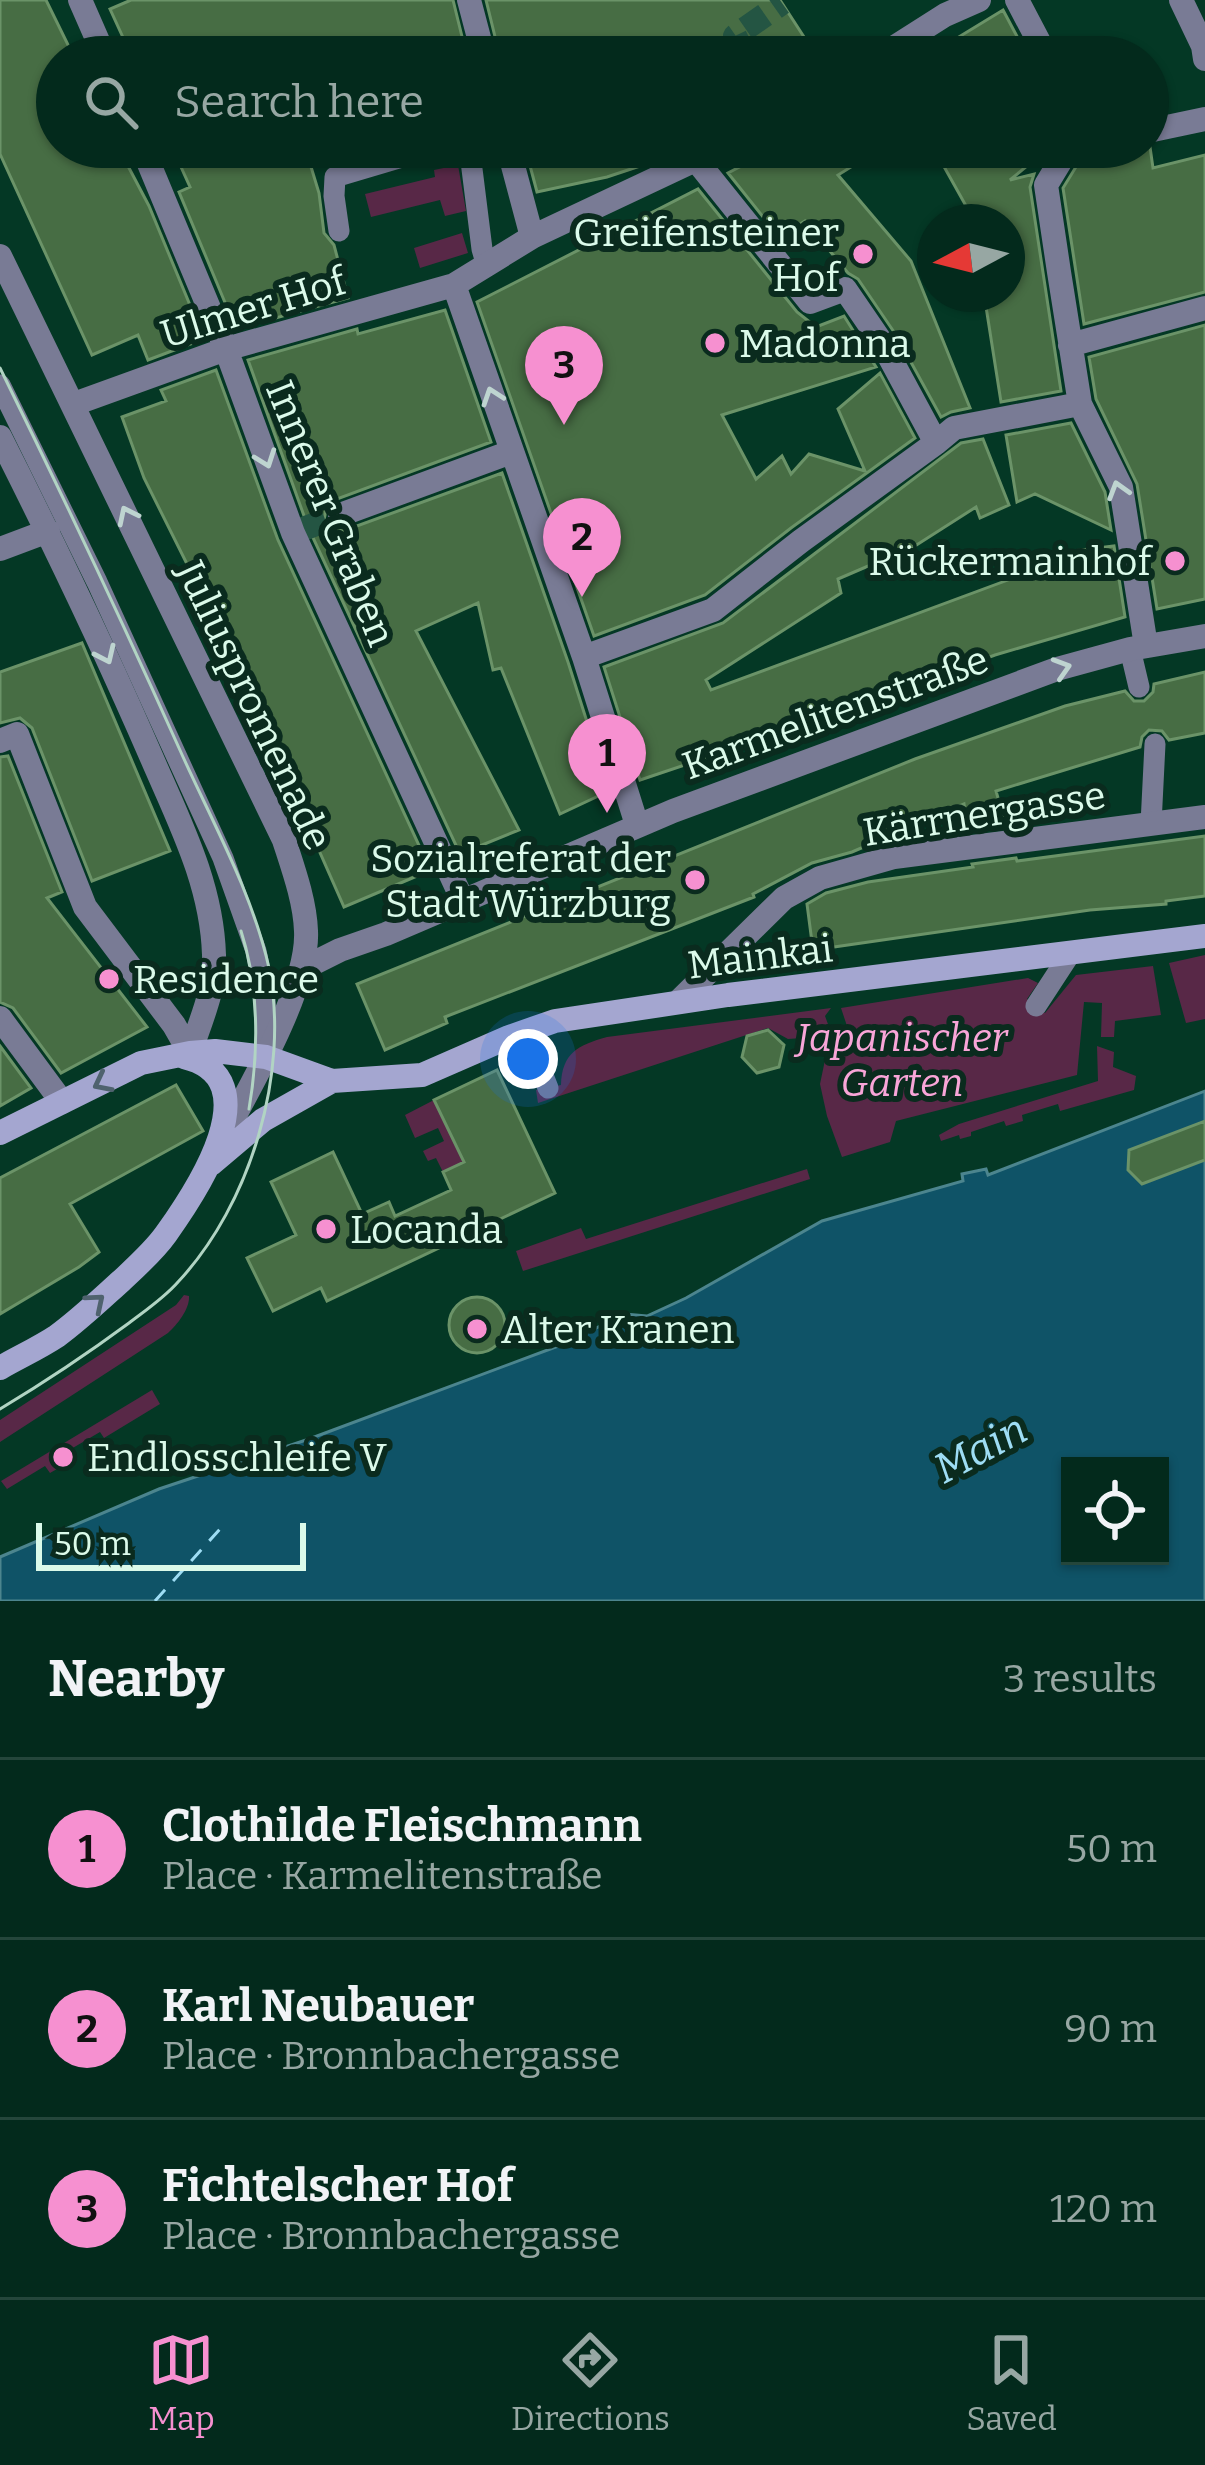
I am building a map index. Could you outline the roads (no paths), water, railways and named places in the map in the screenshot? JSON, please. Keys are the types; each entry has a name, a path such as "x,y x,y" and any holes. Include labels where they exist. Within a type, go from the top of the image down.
{"street":[{"path":"469,0 478,36"},
{"path":"903,36 937,7 979,0"},
{"path":"1017,0 1036,36"},
{"path":"1181,0 1205,59"},
{"path":"89,3 99,36"},
{"path":"1169,127 1205,119"},
{"name":"Innerer Graben","path":"151,168 298,531 463,901"},
{"path":"514,168 532,237"},
{"name":"Ulmer Hof","path":"74,404 226,349 454,284 532,237 679,168"},
{"path":"702,168 810,302 845,289 882,343 936,443"},
{"path":"1056,168 1046,185 1055,274 1080,404 1121,487 1138,648"},
{"name":"Juliuspromenade","path":"0,256 284,840 307,932 302,969 266,1058 207,1167"},
{"path":"454,284 584,657 637,825"},
{"path":"1070,345 1168,326 1205,308"},
{"path":"584,657 713,610 954,428 1080,404"},
{"path":"0,436 130,706 204,886 215,963 190,1053"},
{"path":"340,515 512,452"},
{"path":"0,548 48,530"},
{"name":"Karmelitenstraße","path":"302,969 637,825 1057,669 1205,636"},
{"path":"9,737 85,908 190,1053"},
{"name":"Kärrnergasse","path":"678,1002 784,898 820,878 894,857 1205,817"},
{"name":"Mainkai","path":"141,1063 215,1051 266,1058 332,1081 422,1075 555,1021 1205,936"},
{"path":"0,1018 62,1102"},
{"path":"0,1133 141,1063 178,1057 205,1065 216,1075 228,1110 207,1167 164,1238 58,1335 0,1368"},
{"name":"Mainkai","path":"207,1167 262,1120 332,1081"}],"lane":[{"name":"Ulmer Hof","path":"339,231 335,177 365,168"},
{"path":"464,168 488,266"},
{"path":"0,385 97,582 229,873 256,950 265,995 266,1058"},
{"path":"1138,648 1139,687"},
{"path":"1151,824 1154,743"},
{"path":"1036,1006 1070,954"},
{"path":"509,1036 537,1060 548,1088"}],"water":[{"name":"Main","path":"1205,1091 1205,1601 0,1601 0,1557 159,1489 561,1345 625,1314 647,1316 822,1221 963,1181 962,1174 986,1169 988,1175"}],"tunnel":[{"path":"735,36 782,3"},
{"path":"303,529 340,515"}],"tram line":[{"path":"0,368 241,884 262,939 274,1008 274,1050 259,1135 226,1215 204,1250 155,1304 0,1409"},
{"path":"241,931 255,1019 249,1109"}],"place":[{"name":"Greifensteiner Hof","path":"863,254"},
{"name":"Madonna","path":"715,343"},
{"name":"Fichtelscher Hof","path":"564,425"},
{"name":"Rückermainhof","path":"1175,561"},
{"name":"Karl Neubauer","path":"582,597"},
{"name":"Clothilde Fleischmann","path":"607,813"},
{"name":"Sozialreferat der Stadt Würzburg","path":"695,880"},
{"name":"Residence","path":"109,979"},
{"name":"Locanda","path":"326,1229"},
{"name":"Alter Kranen","path":"477,1329"},
{"name":"Endlosschleife V","path":"63,1457"}],"park label":[{"name":"Japanischer Garten","path":"902,1060"}]}
